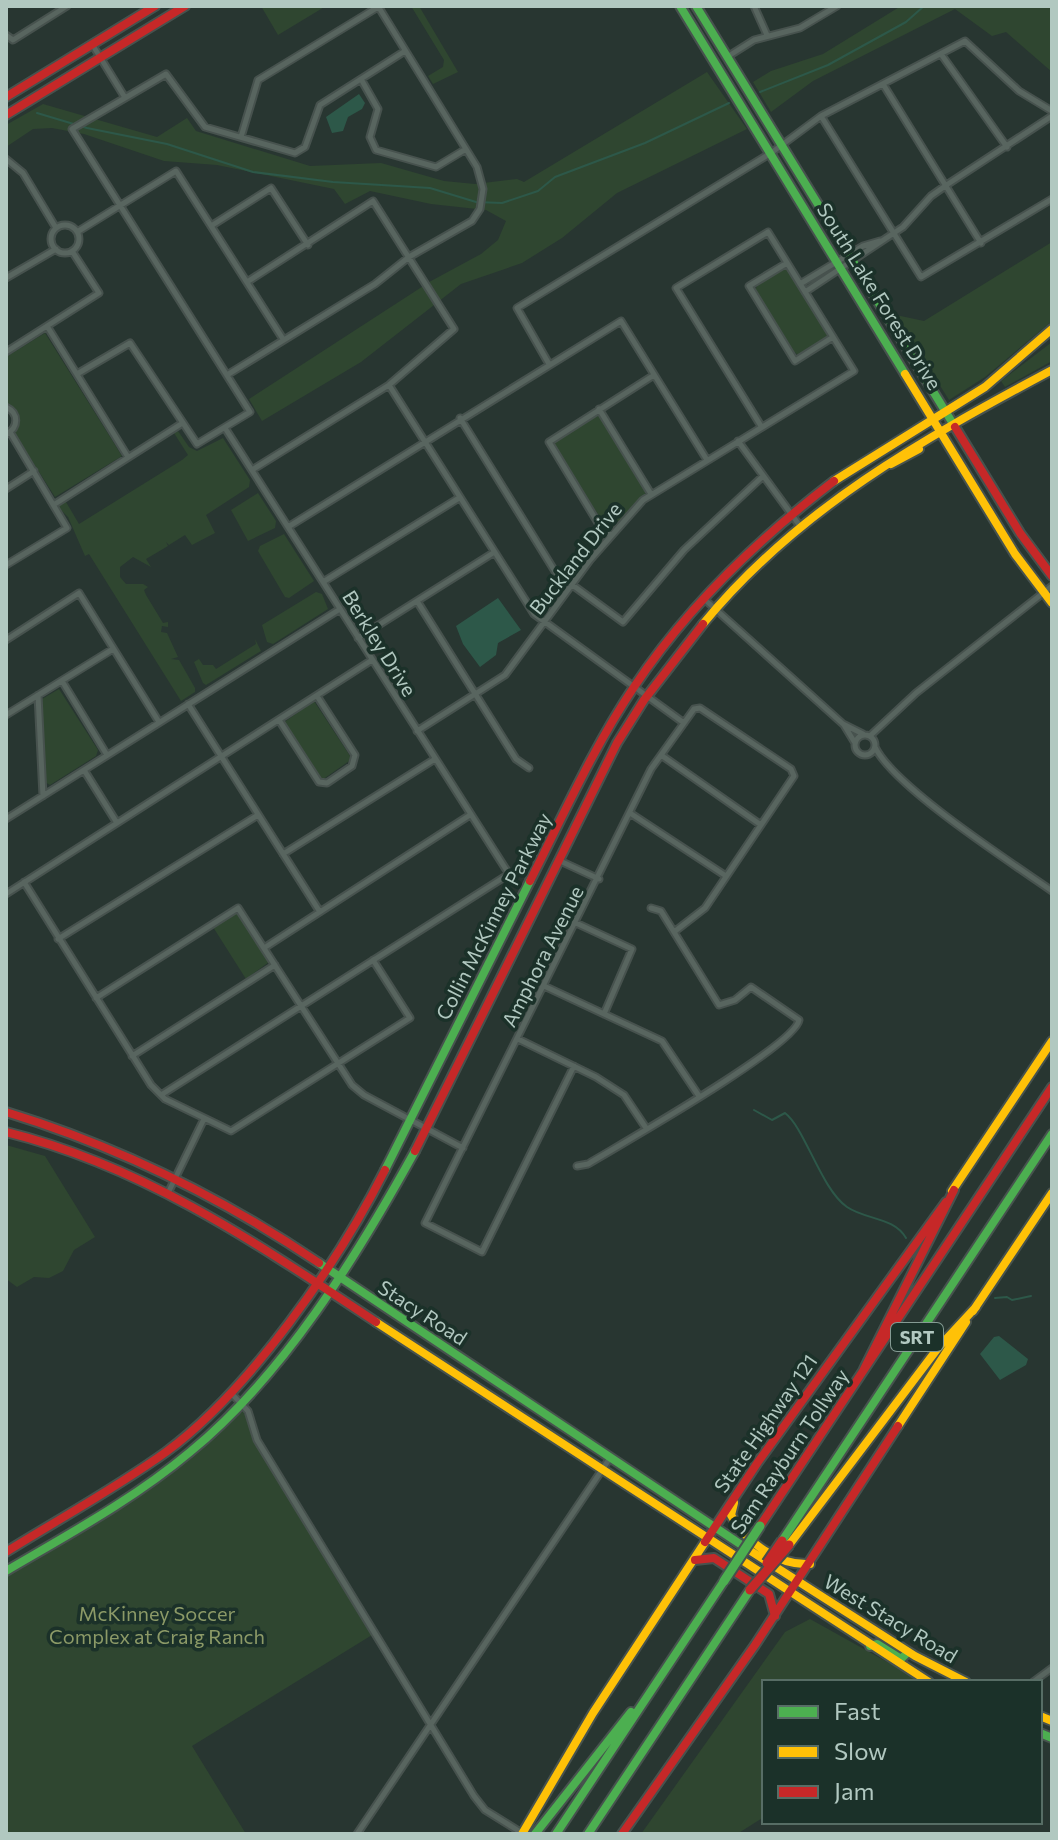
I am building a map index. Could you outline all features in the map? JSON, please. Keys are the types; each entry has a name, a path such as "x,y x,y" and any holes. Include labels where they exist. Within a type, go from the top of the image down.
{"main road":[{"path":"6,97 155,6"},
{"path":"6,115 185,6"},
{"name":"South Lake Forest Drive","path":"680,6 1015,554 1048,590 1052,603"},
{"name":"South Lake Forest Drive","path":"696,6 952,424 1028,545 1052,576"},
{"path":"716,64 727,57"},
{"name":"Collin McKinney Parkway","path":"6,1552 167,1451 231,1393 270,1346 325,1268 378,1184 582,776 634,687 703,598 791,514 841,475 985,387 1052,329"},
{"name":"Collin McKinney Parkway","path":"6,1571 103,1512 183,1458 242,1403 278,1361 338,1277 426,1128 558,860 645,694 714,608 800,526 871,473 952,424 1052,370"},
{"name":"State Highway 121","path":"522,1834 596,1709 706,1540 954,1190 1052,1041"},
{"name":"Sam Rayburn Tollway","path":"556,1834 1052,1087"},
{"name":"Stacy Road","path":"6,1112 41,1122 177,1175 255,1220 798,1583"},
{"path":"37,1138 41,1122"},
{"name":"Stacy Road","path":"6,1132 37,1138 114,1166 169,1191 316,1279 790,1595"},
{"name":"SRT","path":"588,1834 748,1592 786,1543 1052,1134"},
{"path":"864,1372 867,1357 932,1239 954,1190"},
{"path":"622,1834 685,1750 812,1564 1052,1193"},
{"path":"786,1543 938,1348 976,1307"},
{"path":"472,1385 481,1372"},
{"path":"735,1497 731,1515 743,1533 793,1565 812,1564"},
{"path":"95,1498 103,1512"},
{"path":"691,1563 700,1557 714,1558 769,1594 775,1616"},
{"name":"West Stacy Road","path":"798,1583 908,1652 962,1680"},
{"name":"West Stacy Road","path":"790,1595 926,1680"},
{"path":"870,1646 877,1644 901,1659 908,1652"},
{"path":"535,1834 604,1743 654,1686"}],"street":[{"path":"8,37 67,6"},
{"path":"227,375 375,284 409,257 472,221 480,209 483,189 480,173 378,6 258,80 241,137"},
{"path":"754,6 767,35"},
{"path":"727,57 767,35 800,28 837,6"},
{"path":"549,364 517,308 771,153 821,116 965,41 1019,91 1052,113 1007,147 946,186 882,240 800,284"},
{"path":"92,44 124,96"},
{"path":"77,374 130,343 197,444 250,412 73,128 166,74 199,123 295,153 302,151 320,105 405,51"},
{"path":"941,54 1007,147"},
{"path":"361,79 378,109 370,137 376,150 436,167 466,149"},
{"path":"883,84 981,243"},
{"path":"821,116 921,277 1052,199"},
{"path":"8,159 23,173 56,228"},
{"path":"77,232 176,171 283,339"},
{"path":"211,226 271,188 308,245"},
{"path":"247,282 373,201 454,329 389,385 252,470"},
{"path":"68,225 77,232 78,245 72,251 64,253 56,249 51,236 56,228 68,225"},
{"path":"761,426 676,288 768,232 833,337 795,361 749,286 787,263"},
{"path":"6,278 56,249"},
{"path":"6,352 99,293 72,251"},
{"path":"805,292 840,264"},
{"path":"288,527 621,321 707,460"},
{"path":"47,326 128,457"},
{"name":"Buckland Drive","path":"417,731 505,675 610,535 651,494 854,371 833,337"},
{"path":"610,535 598,523 549,442 654,375"},
{"path":"389,385 523,601 544,623 684,723"},
{"path":"6,407 13,412 17,421 8,433 55,504 67,528 6,565"},
{"path":"599,409 651,494"},
{"path":"460,418 556,573 623,622 684,550 762,477"},
{"path":"55,504 181,424"},
{"name":"Berkley Drive","path":"225,428 509,874 373,960"},
{"path":"738,441 800,526"},
{"path":"6,489 34,471"},
{"path":"323,582 459,498"},
{"path":"358,638 493,553"},
{"path":"871,735 916,693 1048,590"},
{"path":"6,640 79,593 159,723"},
{"path":"703,598 843,724 871,735"},
{"path":"417,601 516,759 529,768"},
{"path":"6,819 340,609"},
{"path":"6,715 113,649"},
{"path":"6,894 372,660"},
{"path":"62,681 107,755"},
{"path":"38,695 43,796"},
{"path":"279,720 319,782 327,783 352,766 355,755 317,696"},
{"path":"188,704 320,912"},
{"name":"Amphora Avenue","path":"574,1066 482,1252 425,1223 630,813 661,755 694,709 706,710 794,772 761,825"},
{"path":"843,724 858,752 888,765"},
{"path":"855,743 863,734"},
{"path":"871,735 875,747 888,765 950,818 1052,891"},
{"path":"868,755 875,747"},
{"path":"661,755 761,825 705,908 674,932"},
{"path":"283,854 435,759"},
{"path":"84,770 117,823"},
{"path":"630,813 726,876"},
{"path":"58,939 258,815"},
{"path":"264,948 470,815"},
{"path":"558,860 599,879"},
{"path":"24,882 132,1056 161,1095 231,1131 410,1018 373,960 161,1095"},
{"path":"96,998 238,908 337,1064 364,1095 463,1148"},
{"path":"577,1166 588,1164 699,1096 785,1041 798,1027 799,1020 751,987 735,1000 719,1005 661,911 651,908"},
{"path":"576,923 632,949 604,1014"},
{"path":"132,1056 275,965"},
{"path":"544,986 662,1041 699,1096"},
{"path":"518,1039 624,1095 646,1128"},
{"path":"169,1191 204,1119"},
{"path":"231,1393 248,1411 257,1440 480,1803 522,1834"},
{"path":"357,1834 610,1458"},
{"path":"1036,1680 1052,1668"}],"green space":[{"path":"261,6 326,6 278,35"},
{"path":"411,6 419,6 458,72 433,84 428,76 443,67 444,60"},
{"path":"901,6 1052,6 1052,72 1006,32 992,36 955,9 813,81 771,112 753,82 771,71 823,54"},
{"path":"707,72 747,129 617,193 562,238 522,263 461,284 361,362 262,421 249,399 431,281 481,254 498,240 506,221 486,210 431,204 370,191 345,204 334,189 217,165 164,161 84,134 52,128 33,129 6,147 6,125 43,104 157,137 187,118 196,131 310,166 381,163 444,181 475,184 517,179 524,182"},
{"path":"1052,242 1052,321 985,377 949,400 896,315 924,321"},
{"path":"784,268 788,269 828,337 798,355 755,290 758,284"},
{"path":"45,333 122,456 55,497 15,434 19,414 6,403 6,357"},
{"path":"1052,342 1052,361 1005,387 1001,381"},
{"path":"600,414 648,491 609,531 552,444"},
{"path":"178,431 189,447 197,451 223,438 250,480 249,487 206,515 215,533 192,545 185,535 169,545 166,542 168,546 146,559 151,567 133,557 120,567 120,577 126,584 148,587 144,590 146,595 163,623 168,622 168,627 162,626 161,632 167,633 178,657 171,659 179,660 195,688 195,692 181,701 89,554 85,556 68,517 58,507 69,498 66,502 79,524 182,460 188,455 174,433"},
{"path":"258,493 276,521 275,528 248,541 231,510"},
{"path":"284,534 314,581 289,598 285,597 258,551 260,546"},
{"path":"316,592 322,594 328,609 273,644 267,642 262,625"},
{"path":"255,639 261,651 206,685 203,683 194,662 199,659 203,665 213,665 216,669 256,644"},
{"path":"59,689 98,750 96,756 50,785 45,782 42,699"},
{"path":"314,701 352,759 322,780 283,723"},
{"path":"234,913 239,914 269,962 246,979 213,927"},
{"path":"6,1145 45,1156 95,1237 74,1250 63,1271 49,1278 34,1277 17,1287 6,1279"},
{"name":"McKinney Soccer Complex at Craig Ranch","path":"244,1412 255,1440 372,1635 192,1746 246,1834 6,1834 6,1575 126,1500 183,1459 237,1413"},
{"path":"810,1619 919,1680 762,1680 762,1818 737,1834 641,1834 785,1632"}],"shaded area":[{"path":"359,94 365,103 362,109 348,117 343,131 332,133 326,117"},
{"path":"498,598 521,630 498,643 496,655 480,667 463,644 456,626"},
{"path":"999,1336 1028,1359 1026,1365 1000,1380 980,1354 994,1337"}],"waterway":[{"path":"760,92 828,65 906,22 924,6"},
{"path":"37,113 87,128 167,144 253,172 333,182 430,188 476,202 502,203 538,191 555,177 645,143 729,103"},
{"path":"754,1110 772,1120 785,1113 838,1198 854,1211 894,1226 906,1238"},
{"path":"995,1298 1012,1300 1031,1296"}],"traffic: fast":[{"path":"680,6 905,374"},
{"path":"696,6 955,427"},
{"path":"385,1170 530,881"},
{"path":"782,1541 1052,1134"},
{"path":"6,1571 146,1485 224,1421 257,1387 316,1312 369,1232 415,1151"},
{"path":"319,1263 749,1550"},
{"path":"724,1581 760,1526"},
{"path":"556,1834 724,1581"},
{"path":"588,1834 750,1590"},
{"path":"870,1646 877,1644 901,1659 908,1652"},
{"path":"535,1834 631,1712"},
{"path":"1042,1734 1052,1738"}],"traffic: slow":[{"path":"834,481 985,387 1052,329"},
{"path":"703,624 740,583 821,511 910,450 1052,370"},
{"path":"905,374 1015,554 1052,603"},
{"path":"891,464 919,449"},
{"path":"952,1191 1052,1041"},
{"path":"973,1311 1052,1193"},
{"path":"789,1545 938,1348 976,1307"},
{"path":"376,1322 926,1680"},
{"path":"898,1426 966,1322"},
{"path":"734,1503 731,1515 754,1543 786,1561 810,1564"},
{"path":"522,1834 593,1713 705,1542"},
{"path":"749,1550 915,1656 962,1680"},
{"path":"1042,1717 1052,1721"}],"traffic: jam":[{"path":"6,97 155,6"},
{"path":"6,115 185,6"},
{"path":"955,427 1020,533 1052,576"},
{"path":"530,881 605,734 655,657 726,575 778,526 834,481"},
{"path":"415,1151 617,743 644,700 703,624"},
{"path":"760,1526 1052,1087"},
{"path":"6,1112 89,1141 168,1176 245,1216 319,1263"},
{"path":"6,1132 57,1147 153,1186 288,1264 376,1322"},
{"path":"6,1552 166,1452 229,1395 260,1360 317,1284 385,1170"},
{"path":"864,1369 954,1190"},
{"path":"705,1542 758,1462 946,1202"},
{"path":"622,1834 755,1645 898,1426"},
{"path":"767,1563 782,1541"},
{"path":"750,1590 789,1545"},
{"path":"695,1560 714,1558 769,1594 775,1616"}]}
